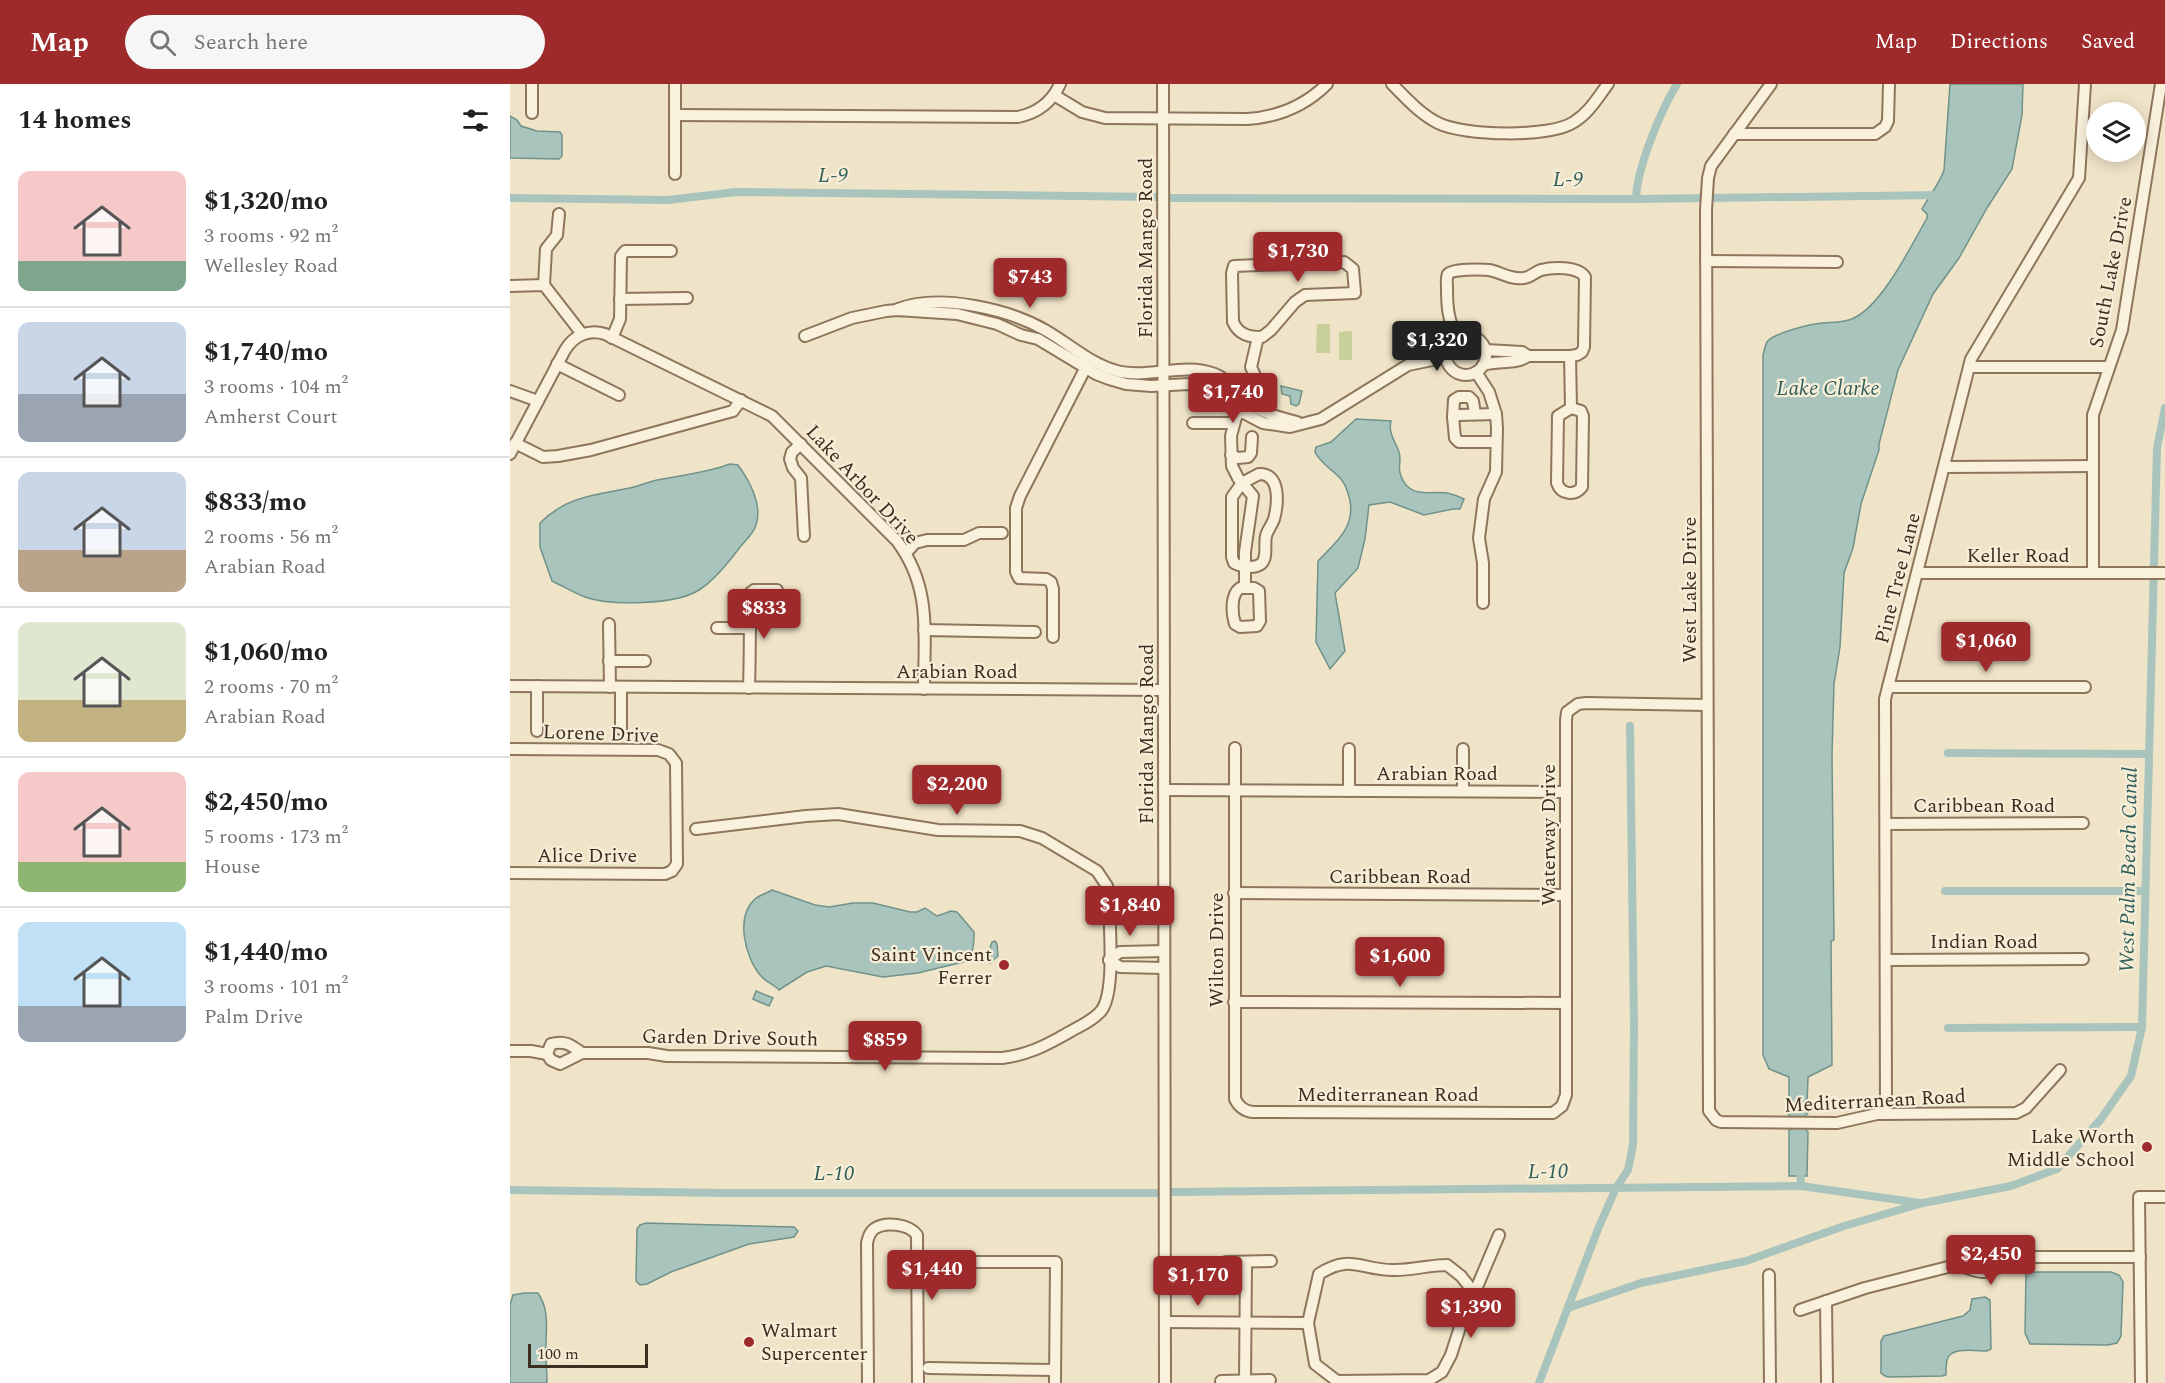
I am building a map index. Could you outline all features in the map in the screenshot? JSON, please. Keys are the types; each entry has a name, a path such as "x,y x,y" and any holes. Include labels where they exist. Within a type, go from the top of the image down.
{"street":[{"path":"532,84 532,113"},
{"path":"675,84 675,174"},
{"path":"675,115 1017,117 1040,108 1054,95 1060,84"},
{"name":"Florida Mango Road","path":"1163,84 1165,1383"},
{"path":"1054,95 1093,116 1105,118 1247,119 1268,117 1296,107 1327,84"},
{"path":"1392,84 1423,114 1446,126 1471,132 1541,132 1561,129 1579,120 1608,84"},
{"name":"West Lake Drive","path":"1712,1116 1708,1105 1706,210 1711,166 1771,84"},
{"path":"1734,134 1875,134 1885,127 1888,121 1889,84"},
{"name":"Pine Tree Lane","path":"1886,1114 1885,699 1971,358 2079,178 2085,84"},
{"name":"South Lake Drive","path":"2093,573 2093,415 2122,330 2161,84"},
{"path":"559,214 557,235 546,249 544,285 582,334 568,345 513,448 543,458 591,450 733,411 741,400"},
{"path":"612,338 620,319 622,253 626,251 671,251"},
{"path":"1706,261 1837,262"},
{"path":"1344,262 1353,269 1355,293 1305,295 1295,302 1267,334 1258,337 1243,334 1233,322 1232,273 1234,266 1344,262"},
{"path":"1457,337 1449,321 1447,309 1447,279 1453,270 1486,270 1514,278 1526,278 1548,269 1581,272 1584,276 1584,347 1582,352 1570,356 1528,356 1522,352 1486,350"},
{"path":"510,286 544,285"},
{"path":"620,299 687,298"},
{"path":"805,336 852,318 909,305 930,302 966,305 1005,314 1043,329 1089,364 1096,374 1125,384 1190,384 1203,387 1243,407 1263,423 1290,427 1321,419 1408,364 1447,357"},
{"name":"Lake Arbor Drive","path":"582,334 600,333 612,338 772,416 897,541 916,572 922,592 924,688"},
{"path":"1483,603 1484,563 1479,537 1484,499 1496,472 1496,414 1480,369 1486,350 1480,339 1469,335 1457,337 1448,348 1449,363 1457,372 1470,374 1480,369 1493,362 1522,361 1528,356"},
{"path":"1245,588 1247,533 1254,502 1251,491 1235,472 1231,455 1234,423 1256,389 1257,383 1251,367 1258,337"},
{"path":"1570,356 1571,408"},
{"path":"557,364 619,395"},
{"path":"1089,364 1143,374 1163,370 1198,369 1218,375 1243,407"},
{"path":"1053,637 1051,582 1046,579 1019,578 1016,572 1016,508 1020,496 1089,364"},
{"path":"1969,367 2109,367"},
{"path":"510,391 538,401"},
{"path":"1475,414 1473,401 1469,397 1459,397 1454,400 1452,417 1455,438 1459,441 1496,442"},
{"path":"1571,408 1581,411 1583,416 1582,487 1574,493 1563,492 1557,483 1558,416 1571,408"},
{"path":"1452,417 1496,414"},
{"path":"1193,423 1234,423"},
{"path":"1231,455 1238,458 1248,457 1251,453 1252,437"},
{"path":"801,444 792,452 790,459 792,468 801,478 804,536"},
{"path":"1944,467 2093,466"},
{"path":"1266,474 1272,477 1276,484 1275,514 1266,534 1264,560 1260,565 1245,567 1234,563 1232,557 1232,497 1242,483 1250,477 1266,474"},
{"path":"906,553 915,543 927,540 964,540 979,533 1002,533"},
{"name":"Keller Road","path":"1917,573 2165,573"},
{"path":"749,688 750,593 754,590 777,590 777,613 773,616 750,615"},
{"path":"609,624 609,661 621,729"},
{"path":"717,628 750,628"},
{"path":"924,630 1035,632"},
{"path":"609,661 645,661"},
{"name":"Arabian Road","path":"510,686 1164,690"},
{"path":"537,686 537,730"},
{"path":"1888,687 2085,687"},
{"name":"Waterway Drive","path":"1565,1101 1567,712 1572,707 1586,703 1707,705"},
{"name":"Wilton Drive","path":"1235,748 1235,1099 1242,1108"},
{"path":"1349,748 1349,791"},
{"name":"Lorene Drive","path":"510,749 658,750 669,754 676,763 677,864 672,871 665,874"},
{"path":"1463,749 1463,791"},
{"name":"Arabian Road","path":"1164,790 1566,792"},
{"name":"Garden Drive South","path":"510,1051 547,1054 551,1060 560,1064 582,1053 616,1052 667,1056 1015,1056 1040,1048 1097,1016 1109,994 1109,898 1104,880 1092,867 1031,834 1014,831 938,830 838,814 696,829"},
{"name":"Caribbean Road","path":"1886,824 2083,823"},
{"name":"Alice Drive","path":"510,873 665,874"},
{"name":"Caribbean Road","path":"1234,893 1566,895"},
{"path":"1164,951 1120,952 1109,960 1120,967 1164,968"},
{"name":"Indian Road","path":"1886,960 2083,959"},
{"path":"1234,1002 1566,1003"},
{"name":"Garden Drive South","path":"547,1054 551,1044 560,1041 570,1044 582,1053"},
{"name":"Mediterranean Road","path":"1712,1116 1721,1122 1843,1123 1865,1115 2016,1113 2026,1108 2060,1070"},
{"name":"Mediterranean Road","path":"1242,1108 1253,1112 1553,1113 1565,1101"},
{"path":"2141,1383 2139,1197 2165,1197"},
{"path":"868,1383 867,1243 874,1229 881,1226 904,1226 912,1228 917,1235 918,1383"},
{"path":"1475,1294 1461,1276 1447,1265 1381,1270 1349,1262 1332,1265 1318,1274 1308,1323 1315,1364 1337,1381 1429,1380 1442,1372 1451,1355 1460,1327 1475,1294 1499,1235"},
{"path":"1956,1264 1977,1272 1991,1272 2001,1265 2003,1257"},
{"path":"1800,1310 1865,1288 1974,1258 2140,1257"},
{"path":"1974,1258 1977,1272"},
{"path":"1226,1262 1271,1261"},
{"path":"927,1262 1056,1262 1055,1383"},
{"path":"1245,1381 1246,1262"},
{"path":"1768,1275 1770,1383"},
{"path":"1826,1301 1827,1383"},
{"path":"1165,1322 1308,1323"},
{"path":"928,1368 1056,1370"},
{"path":"1221,1381 1270,1380"}],"green space":[{"path":"1317,324 1330,324 1330,353 1316,353"},
{"path":"1352,331 1352,360 1339,360 1339,332"}],"water":[{"name":"Lake Clarke","path":"1950,84 2023,84 2022,115 2012,169 1959,258 1933,294 1898,370 1879,450 1861,504 1853,548 1844,573 1840,647 1834,684 1832,755 1834,940 1831,941 1832,1065 1808,1077 1808,1113 1805,1116 1804,1128 1808,1132 1807,1176 1789,1176 1789,1130 1792,1129 1792,1117 1787,1113 1789,1110 1789,1077 1769,1069 1763,1055 1763,355 1767,342 1777,335 1810,325 1843,322 1854,318 1865,311 1886,288 1927,218 1927,214 1922,209 1944,170"},
{"path":"510,116 521,126 537,131 560,132 562,156 559,159 510,158"},
{"path":"1281,386 1302,391 1299,404 1296,406 1291,404 1290,396 1282,394"},
{"path":"1356,419 1391,421 1391,433 1400,455 1400,473 1410,489 1451,494 1464,499 1460,509 1424,515 1390,502 1369,505 1365,539 1358,568 1335,593 1345,651 1330,669 1316,642 1318,561 1347,527 1351,511 1345,484 1320,460 1315,452 1316,447 1331,442"},
{"path":"730,464 738,465 754,493 758,517 751,534 711,581 699,590 675,599 626,603 585,597 552,581 540,547 540,523 550,514 582,498"},
{"path":"772,890 815,905 829,907 853,903 873,903 910,912 917,912 925,908 937,916 951,911 957,912 974,932 973,949 963,962 918,973 883,977 826,966 807,972 779,990 763,978 755,968 744,938 745,916 749,907 759,896"},
{"path":"995,941 998,956 990,963 984,953"},
{"path":"756,991 773,998 769,1006 753,999"},
{"path":"646,1223 794,1227 798,1231 794,1237 749,1244 640,1285 636,1281 637,1229"},
{"path":"2026,1272 2111,1272 2119,1275 2123,1282 2121,1336 2117,1343 2108,1345 2030,1344 2025,1333"},
{"path":"538,1293 545,1308 547,1383 510,1383 510,1305 513,1295"},
{"path":"1985,1297 1990,1300 1991,1349 1987,1351 1964,1350 1953,1353 1947,1360 1946,1375 1942,1376 1889,1377 1881,1373 1881,1341 1884,1336 1963,1316 1970,1310 1972,1299"}],"waterway":[{"path":"1636,199 1640,172 1650,140 1677,84"},
{"name":"L-9","path":"510,198 668,200 736,192 1156,197"},
{"name":"L-9","path":"1170,198 1636,199 1941,195"},
{"name":"West Palm Beach Canal","path":"1568,1308 1641,1283 1746,1261 1844,1226 1923,1203 2011,1186 2057,1169 2101,1119 2131,1076 2142,1027 2157,448 2165,408"},
{"path":"1539,1383 1598,1229 1616,1188 1628,1170 1633,1145 1634,1024 1630,726"},
{"path":"1948,753 2149,754"},
{"path":"1945,891 2145,891"},
{"path":"1948,1028 2142,1027"},
{"path":"1800,1165 1801,1186"},
{"name":"L-10","path":"1172,1192 1801,1186 1920,1203"},
{"name":"L-10","path":"510,1190 727,1193 1157,1193"}],"place":[{"name":"Saint Vincent Ferrer","path":"1004,965"},
{"name":"Lake Worth Middle School","path":"2147,1147"},
{"name":"Walmart Supercenter","path":"749,1342"}]}
